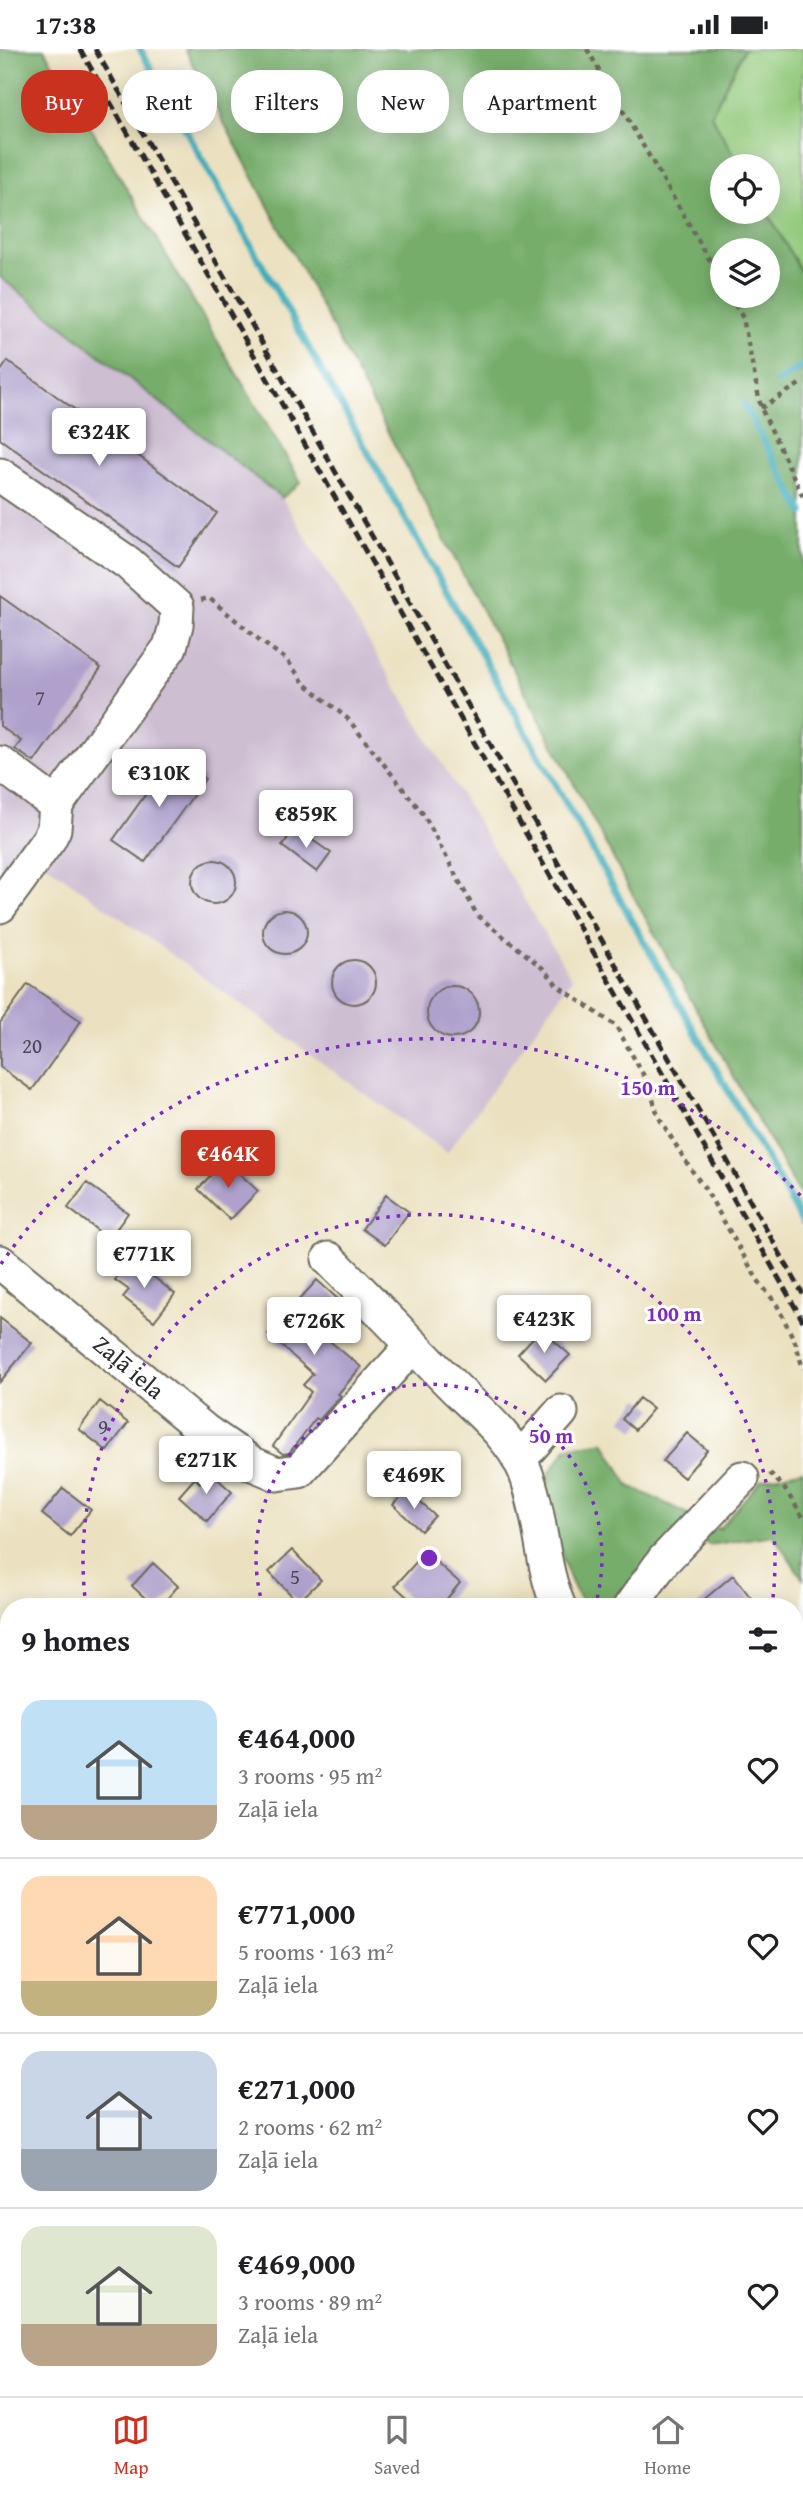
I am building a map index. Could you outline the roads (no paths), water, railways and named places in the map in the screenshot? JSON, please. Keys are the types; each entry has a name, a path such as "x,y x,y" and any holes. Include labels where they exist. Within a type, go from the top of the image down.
{"street":[{"path":"0,475 128,563 177,607 176,625 170,647 56,805 56,816 49,839 1,903"},
{"path":"0,763 56,805"},
{"path":"329,1259 515,1451 534,1503 548,1576 556,1598"},
{"name":"Zaļā iela","path":"0,1262 205,1431 253,1464 277,1474 299,1471 413,1345"},
{"path":"519,1460 561,1412"},
{"path":"636,1598 663,1561 742,1478"}],"waterway":[{"path":"140,49 803,1223"},
{"path":"778,382 803,366"},
{"path":"744,405 803,512"}],"railway":[{"path":"80,49 803,1321"},
{"path":"95,49 803,1294"}]}
